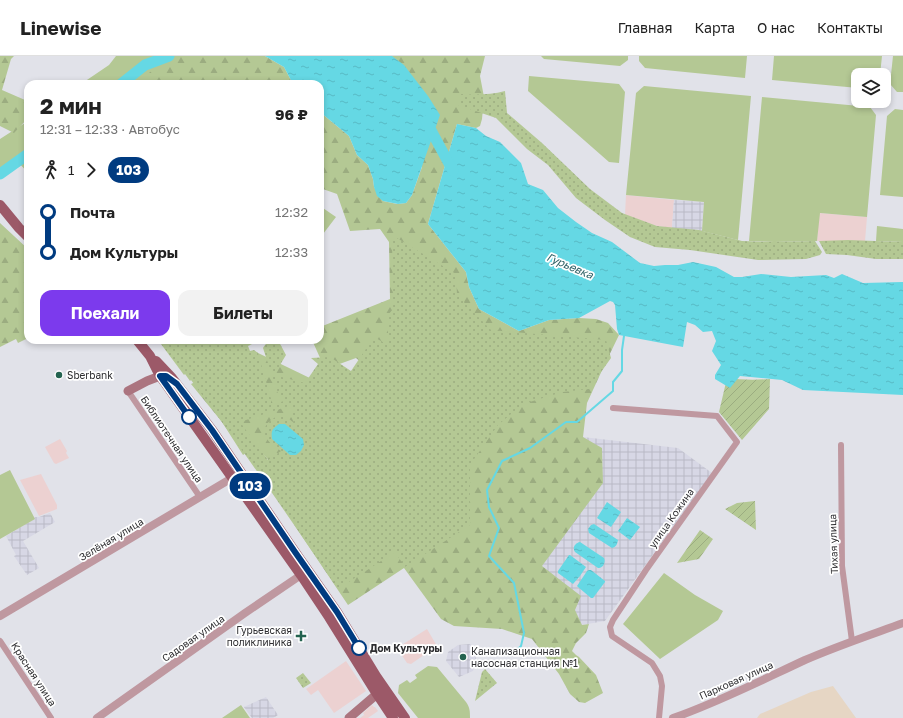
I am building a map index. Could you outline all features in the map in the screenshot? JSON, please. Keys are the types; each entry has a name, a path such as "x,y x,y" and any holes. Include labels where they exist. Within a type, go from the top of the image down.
{"main road":[{"path":"0,205 24,233"},
{"path":"139,344 155,370 301,575 381,692 405,718"},
{"path":"155,370 177,384 212,430 337,612 381,692 393,718"},
{"path":"128,391 155,370"},
{"path":"349,718 381,692"}],"street":[{"name":"Библиотечная улица","path":"128,391 200,497"},
{"name":"улица Кожина","path":"613,408 717,416 738,442 646,570 613,620 610,627 612,636 652,663 660,676 662,686 659,718"},
{"name":"Тихая улица","path":"841,445 842,566 852,641"},
{"name":"Зелёная улица","path":"0,616 232,478"},
{"name":"Садовая улица","path":"97,718 245,612 301,575"},
{"name":"Парковая улица","path":"673,718 686,714 852,641 903,623"},
{"name":"Красная улица","path":"0,641 51,718"}],"shaded area":[{"path":"626,195 674,200 672,228 657,226 625,215"},
{"path":"674,200 704,202 702,231 672,228"},
{"path":"819,213 867,217 865,241 817,241"},
{"path":"583,437 678,448 712,473 605,621 535,633 496,467"},
{"path":"60,439 69,458 56,464 45,447"},
{"path":"41,474 57,505 57,509 39,516 20,480"},
{"path":"50,513 55,522 23,541 39,568 27,575 14,556 16,555 6,536 34,519 34,517 39,517"},
{"path":"427,629 437,646 411,664 407,663 397,648"},
{"path":"470,644 474,649 476,659 473,671 459,677 446,661 448,652 458,645"},
{"path":"346,661 366,691 334,713 318,690 311,695 306,689"},
{"path":"833,686 856,718 757,718 760,714 811,692"},
{"path":"266,697 278,715 273,718 252,718 244,707"},
{"path":"372,705 378,711 368,718 360,718 364,715 365,716 363,713"}],"green space":[{"path":"0,56 14,56 11,59 2,90 24,100 24,122 14,133 0,126"},
{"path":"116,56 165,56 172,72 159,80 87,80 109,65"},
{"path":"172,56 265,56 284,67 291,80 139,80"},
{"path":"392,56 485,56 480,76 484,97 480,126 476,128 457,124 428,224 466,272 469,287 479,309 519,331 549,320 579,318 596,319 608,323 619,335 587,403 583,437 602,448 603,483 542,566 581,596 575,610 582,625 589,624 586,633 576,643 572,651 596,675 603,693 585,703 579,702 570,694 559,674 532,639 502,629 454,626 441,619 404,568 348,605 295,526 293,488 256,446 243,455 222,422 191,384 256,352 316,381 321,403 363,364 356,358 334,366 321,360 314,344 324,344 324,325 390,299 389,242 380,229 350,231 337,194 324,189 324,115 349,136 357,155 368,165 374,187 383,201 397,204 406,203 412,195 422,167"},
{"path":"541,56 628,56 628,60 620,66 544,59"},
{"path":"639,56 747,56 745,78 645,68 639,61"},
{"path":"774,56 882,56 881,68 851,68 851,87 772,80"},
{"path":"893,56 903,56 903,92 897,92 891,85"},
{"path":"529,76 619,84 625,92 619,163 609,162 528,91"},
{"path":"644,86 751,96 738,240 702,231 704,202 626,195 636,93"},
{"path":"505,91 507,113 542,143 590,189 622,213 657,226 699,230 742,241 815,241 822,252 820,255 806,259 758,260 690,250 655,247 630,237 576,198 548,165 527,149 496,118 458,105 461,94 472,95"},
{"path":"762,97 851,105 851,108 871,108 876,115 867,217 820,213 817,241 749,241"},
{"path":"895,109 903,110 903,197 880,195 887,116"},
{"path":"24,124 24,169 19,163 0,177 0,139"},
{"path":"324,209 336,217 324,233"},
{"path":"0,223 24,245 24,340 18,343 16,339 0,347"},
{"path":"877,226 903,229 903,242 876,241"},
{"path":"392,235 456,274 457,295 491,330 606,340 611,358 589,389 563,392 523,404 498,425 470,465 470,525 405,567 395,552 338,589 229,432 191,380 190,381 185,374 184,375 161,344 252,344 248,346 250,351 254,350 258,353 271,399 270,405 284,401 279,397 263,348 266,344 280,344 286,355 274,375 305,383 318,364 311,358 330,357 351,371 374,337 388,345 388,315 393,309","holes":["292,405 293,422 282,416 275,417 265,428 264,432 266,438 281,451 268,460 240,422"]},
{"path":"848,240 903,242 903,259 876,259 826,254 819,241"},
{"path":"727,378 749,380 770,379 769,409 742,440 719,412"},
{"path":"10,470 35,519 0,539 0,475"},
{"path":"755,501 756,530 725,509 737,503"},
{"path":"700,530 713,539 699,559 677,563"},
{"path":"664,573 695,595 723,611 718,620 660,659 623,624"},
{"path":"428,666 437,667 466,702 470,710 470,718 418,718 398,693 399,685 407,680 410,683 417,678 415,675"},
{"path":"485,669 497,683 475,701 482,672"},
{"path":"303,673 311,683 303,688 296,678"},
{"path":"241,705 250,718 222,718"}],"water":[{"path":"265,56 392,56 404,65 428,96 440,115 412,195 406,203 398,204 383,201 377,196 368,165 357,155 349,136 324,115 324,80 291,80 284,67"},
{"path":"457,124 476,128 486,136 500,142 521,163 528,184 543,190 558,208 576,222 592,233 612,242 640,263 654,266 678,265 693,262 716,267 734,277 761,274 791,277 826,275 834,278 842,274 863,283 903,282 903,395 803,390 782,380 740,376 730,388 715,379 715,375 721,365 712,351 716,341 712,331 703,332 695,325 687,322 683,347 619,335 615,305 610,301 579,318 549,320 519,331 479,309 469,287 466,272 428,224"},
{"path":"279,424 285,424 303,439 304,445 301,451 296,455 290,455 272,439 272,430"},
{"path":"607,502 621,512 611,527 597,518"},
{"path":"627,518 640,527 630,540 618,531"},
{"path":"594,524 618,540 617,544 612,548 589,533 588,529"},
{"path":"580,542 604,558 605,561 603,566 598,568 575,552 574,546"},
{"path":"569,555 586,567 573,584 558,573"},
{"path":"589,570 605,581 593,598 577,586"}],"waterway":[{"name":"Гурьевка","path":"126,80 145,65 169,56"},
{"name":"Гурьевка","path":"426,121 453,171"},
{"name":"Гурьевка","path":"0,174 24,157"},
{"path":"517,650 521,646 524,633 514,583 489,556 499,528 489,507 487,490 502,461 530,448 566,422 577,422 613,391 613,382 622,371 624,336"}],"bus line":[{"name":"103","path":"189,417 160,376 166,376 177,384 212,430 337,612 359,648"}],"place":[{"name":"Sberbank","path":"59,375"},
{"name":"Гурьевская поликлиника","path":"301,636"},
{"name":"Дом Культуры","path":"359,648"},
{"name":"Канализационная насосная станция №1","path":"463,657"}]}
